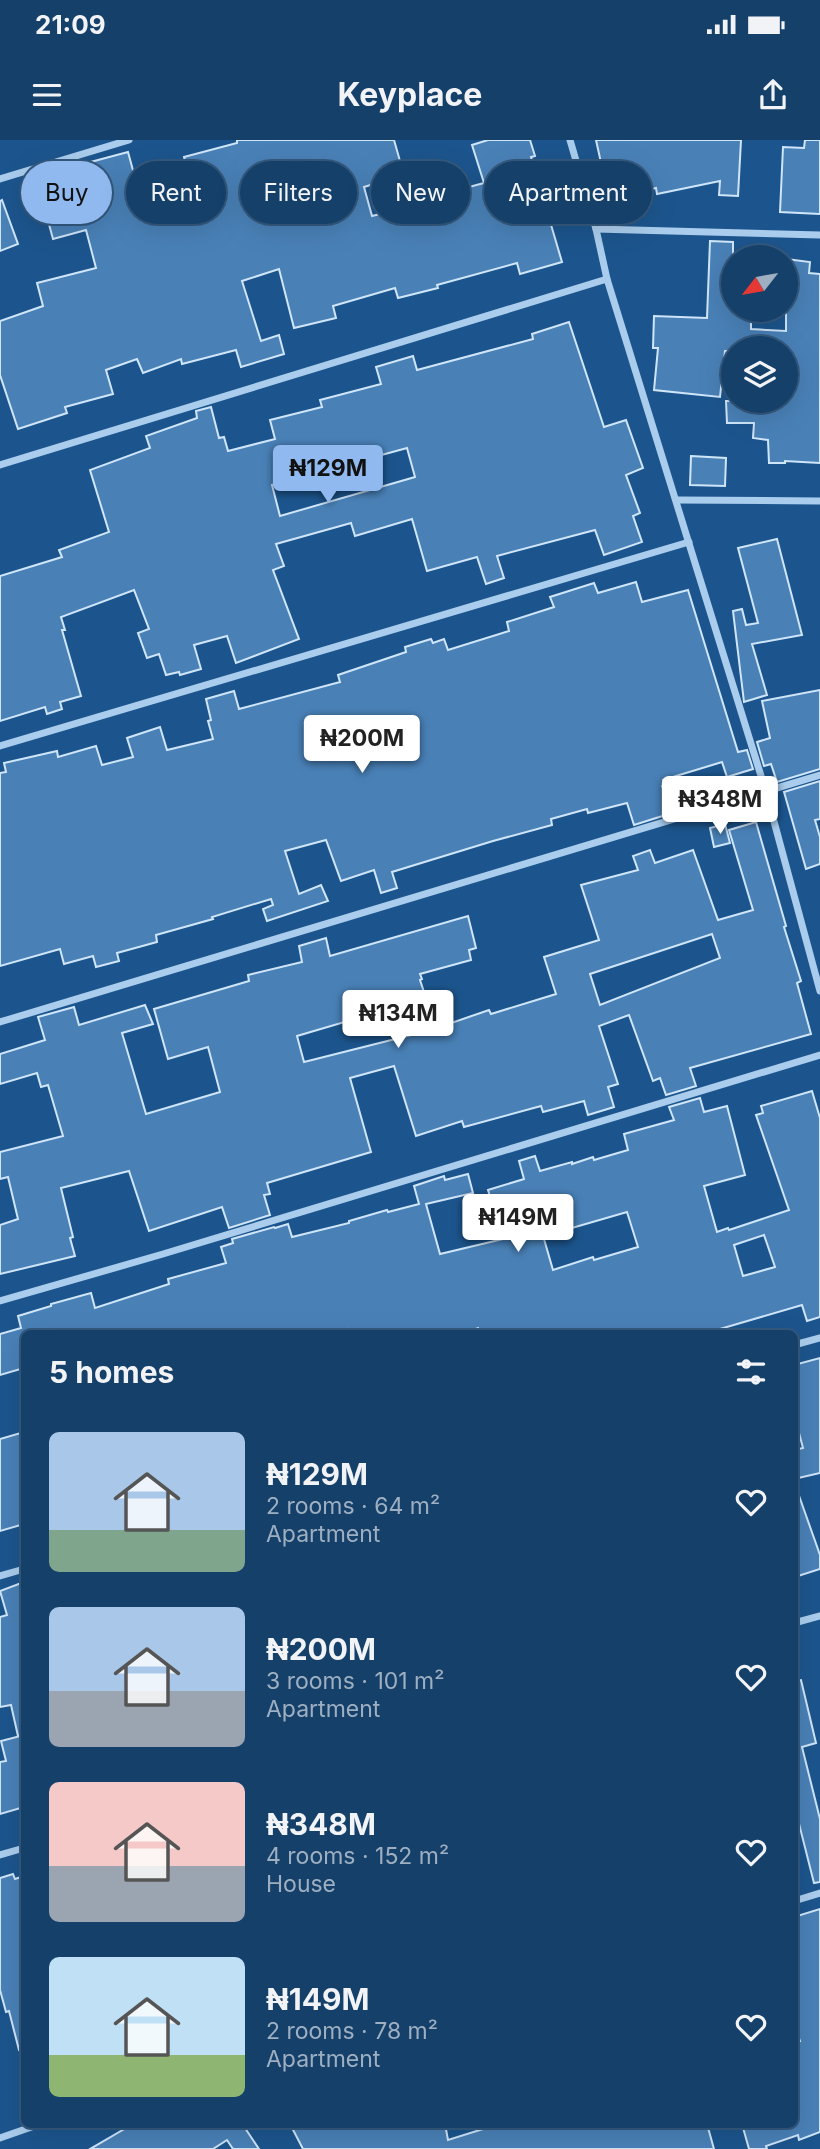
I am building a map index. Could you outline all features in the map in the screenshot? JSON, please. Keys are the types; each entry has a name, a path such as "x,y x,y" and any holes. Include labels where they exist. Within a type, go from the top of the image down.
{"street":[{"path":"0,179 129,140"},
{"path":"570,140 596,229 607,279 765,792 820,991"},
{"path":"596,229 820,234"},
{"path":"0,464 607,279"},
{"path":"677,500 820,501"},
{"path":"0,746 689,542"},
{"path":"0,1022 820,775"},
{"path":"0,1301 820,1055"},
{"path":"798,1344 820,1338"},
{"path":"0,1576 21,1570"},
{"path":"798,1622 820,1616"},
{"path":"0,1855 21,1849"},
{"path":"798,1899 820,1893"},
{"path":"0,2138 29,2128"}],"building":[{"path":"237,140 394,140 400,161 371,161 371,185 364,187 371,212 371,224 470,224 470,187 484,183 484,224 551,224 562,262 520,274 517,263 398,298 395,288 333,306 336,318 294,328 279,269 242,281 261,341 279,335 284,354 241,367 236,350 182,364 181,359 143,373 137,359 106,370 113,394 65,407 67,413 18,429 0,375 0,321 43,306 37,283 96,268 86,230 53,239 49,224 112,224 112,161 94,161 128,152 130,161 126,161 126,224 226,224 226,161 185,161 184,157 237,143"},
{"path":"488,140 530,140 535,156 531,157 532,161 484,161 484,183 472,145"},
{"path":"596,140 741,140 738,196 719,195 720,181 657,194 656,188 652,189 652,161 601,161"},
{"path":"805,140 820,140 820,214 780,212 783,147 804,148"},
{"path":"2,200 18,244 0,251 0,201"},
{"path":"710,241 733,242 733,245 721,245 721,322 751,322 751,329 786,331 786,322 798,322 798,260 810,262 809,273 820,274 820,463 769,463 768,440 753,438 754,423 727,423 727,413 798,413 798,336 721,336 720,397 654,390 658,348 653,348 654,316 707,318"},
{"path":"569,322 604,427 626,420 643,468 626,475 640,513 633,516 642,542 604,555 595,530 497,556 504,578 486,584 477,557 427,571 412,519 355,536 351,523 276,544 284,566 273,570 299,639 236,663 227,636 194,645 201,669 180,675 179,672 166,675 159,654 147,658 138,633 149,629 134,590 61,617 65,630 62,630 81,696 60,702 62,709 47,714 45,707 0,721 0,576 62,557 59,550 109,532 90,470 150,448 146,436 197,418 196,411 211,407 219,438 224,437 228,451 275,439 270,420 322,407 320,400 381,384 376,367 413,356 417,370 533,339 532,334","holes":["407,448 415,477 280,516 272,485"]},
{"path":"691,456 726,458 725,486 690,485"},
{"path":"777,539 802,635 752,644 767,695 744,702 733,611 742,609 746,625 758,623 738,548"},
{"path":"636,582 642,602 688,590 738,752 747,750 753,769 727,777 722,762 663,780 662,786 672,813 634,825 627,803 588,813 587,809 551,819 552,825 392,872 397,888 381,893 374,870 341,881 326,840 285,851 299,894 321,885 328,901 267,921 263,909 273,905 271,899 156,935 157,942 117,953 119,961 96,967 93,956 64,964 60,949 0,966 0,773 6,772 4,763 57,751 58,757 96,746 102,765 133,757 127,738 160,727 167,750 213,739 206,699 234,691 239,709 340,682 338,675 406,652 405,647 431,639 433,643 444,639 448,650 509,631 507,622 554,607 550,597 594,583 598,593"},
{"path":"820,690 820,769 777,782 771,764 764,766 757,742 770,738 762,701"},
{"path":"820,781 820,819 815,820 820,837 820,864 806,869 784,792"},
{"path":"756,822 801,981 797,983 811,1034 690,1068 696,1086 666,1095 660,1078 653,1081 629,1015 599,1026 618,1084 608,1087 614,1107 588,1115 584,1101 543,1112 541,1106 464,1127 462,1121 416,1136 394,1066 350,1078 371,1152 267,1183 270,1194 264,1195 270,1215 229,1228 222,1207 149,1231 129,1171 61,1188 75,1256 0,1274 0,1225 18,1219 8,1177 0,1179 0,1152 63,1136 48,1085 41,1087 37,1073 0,1084 0,1054 45,1040 38,1017 74,1007 79,1025 145,1005 153,1024 122,1033 146,1114 220,1092 208,1047 168,1059 154,1009 249,981 248,975 302,962 299,946 326,938 330,956 468,916 476,948 469,950 471,960 420,974 426,998 297,1036 304,1062 431,1030 489,1010 491,1014 556,994 544,957 599,940 581,885 638,870 633,856 650,850 655,863 693,850 718,920 753,910 729,830","holes":["712,934 720,958 600,1005 590,974"]},
{"path":"725,824 730,843 714,847 710,828"},
{"path":"812,1091 820,1118 820,1317 807,1321 802,1305 717,1330 21,1330 21,1369 0,1375 0,1334 21,1328 18,1316 91,1293 95,1308 169,1284 168,1279 226,1263 221,1247 233,1243 232,1239 274,1227 288,1224 292,1237 349,1223 387,1210 388,1212 419,1204 414,1186 444,1176 445,1180 468,1174 473,1193 426,1204 440,1254 503,1239 488,1190 524,1179 519,1161 535,1156 540,1171 628,1150 624,1134 674,1120 669,1107 700,1098 704,1112 727,1106 745,1175 704,1186 717,1232 789,1210 756,1115 763,1113 761,1106","holes":["627,1212 638,1247 594,1260 593,1257 553,1270 544,1239 558,1235 558,1232","764,1235 775,1267 743,1276 734,1245"]},
{"path":"820,1358 820,1473 798,1478 798,1449 803,1448 798,1429 798,1364"},
{"path":"21,1433 21,1525 0,1531 0,1439"},
{"path":"798,1493 820,1555 820,1569 798,1576"},
{"path":"21,1583 21,1736 18,1736 11,1705 0,1707 0,1617 7,1615 0,1591"},
{"path":"798,1680 801,1680 816,1743 802,1747 820,1819 820,1882 814,1883 798,1820"},
{"path":"21,1736 21,1808 0,1814 0,1762 6,1761 1,1741"},
{"path":"13,1874 15,1879 21,1877 19,2050 9,2011 6,2012 0,1990 0,1878"},
{"path":"820,1909 820,2132 799,2140 798,2135 766,2146 767,2149 749,2149 743,2128 798,2128 798,1916"},
{"path":"126,2128 245,2128 259,2149 233,2149 227,2140 213,2149 90,2149"},
{"path":"292,2128 446,2128 448,2140 486,2128 708,2128 714,2149 303,2149"}]}
